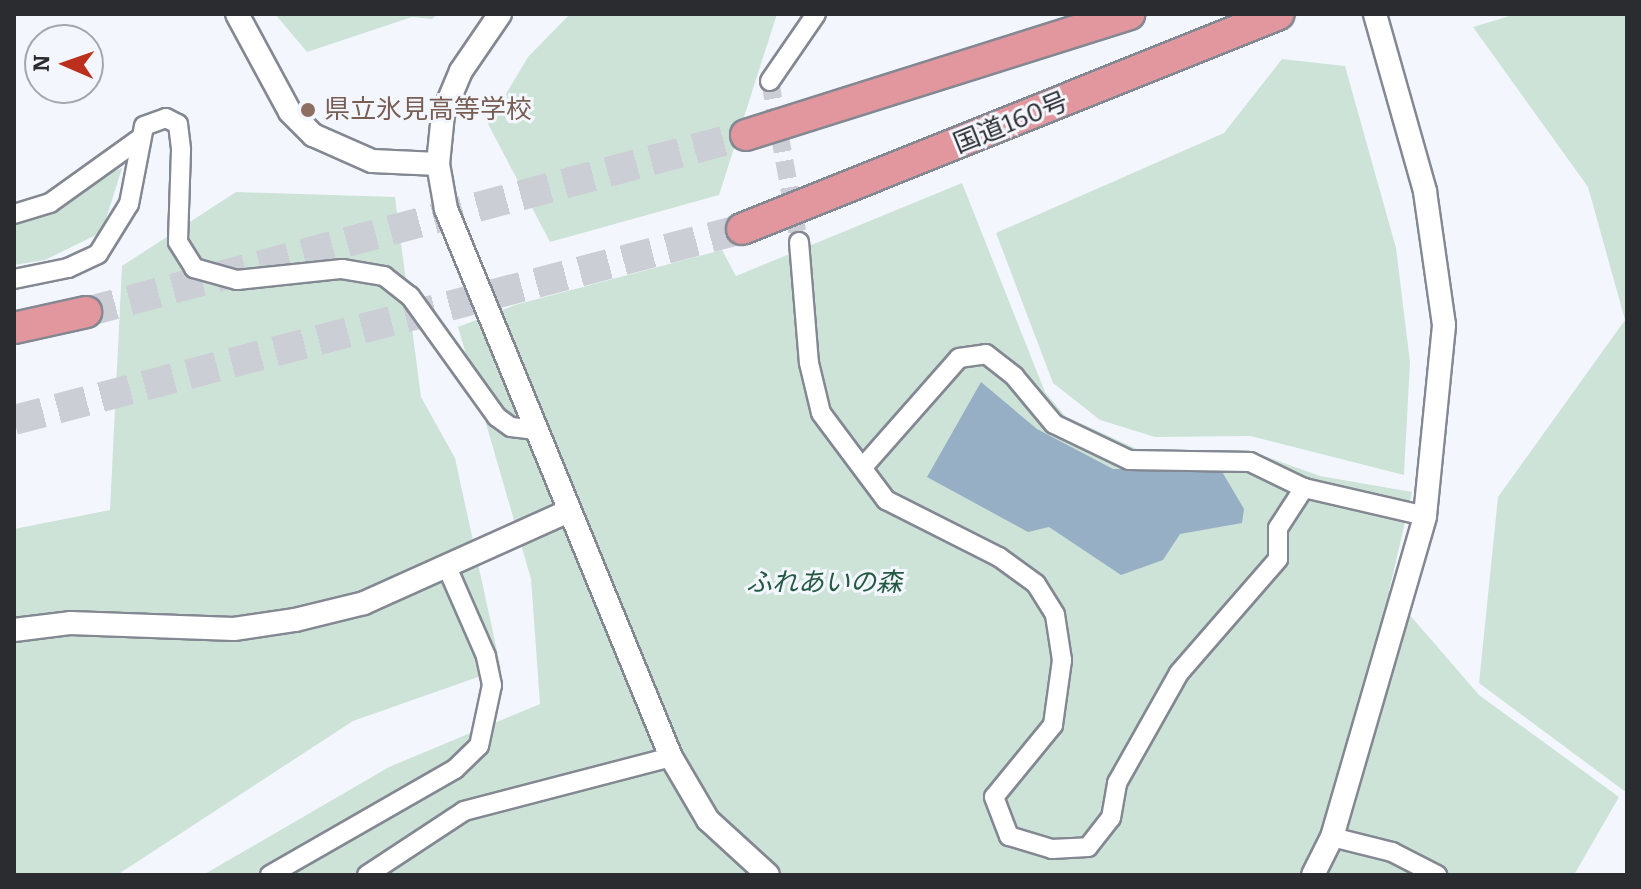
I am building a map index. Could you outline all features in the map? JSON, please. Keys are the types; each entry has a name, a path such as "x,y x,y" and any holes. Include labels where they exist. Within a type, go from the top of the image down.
{"highway":[{"path":"746,135 1129,14"},
{"name":"国道160号","path":"742,229 1279,14"},
{"path":"14,328 86,312"}],"street":[{"path":"237,14 290,112 313,135 372,161 438,164"},
{"path":"500,14 461,71 443,114 438,164 446,209 671,757 708,820 768,875"},
{"path":"770,81 816,14"},
{"path":"1313,875 1332,837 1425,516 1444,325 1425,191 1375,14"},
{"path":"14,214 50,203 138,140 155,118 178,124 182,173 178,242 194,268 237,280 342,269 384,276 410,296 497,417 511,427 536,430"},
{"path":"14,279 68,268 98,254 116,233 129,204 138,140"},
{"path":"799,242 809,363 821,413 886,500 999,557 1036,584 1055,615 1062,660 1053,725 994,797 1009,836 1052,849 1088,847 1111,818 1117,783 1179,673 1278,559 1278,528 1304,488"},
{"path":"863,467 959,358 986,354 1014,376 1054,424 1129,460 1250,462 1304,488 1425,516"},
{"path":"14,630 70,623 234,629 295,620 364,603 569,511"},
{"path":"270,875 455,769 479,746 492,685 486,656 447,567"},
{"path":"367,875 464,811 671,757"},
{"path":"1332,837 1392,852 1437,875"}],"green space":[{"path":"275,14 438,14 432,19 412,17 307,52"},
{"path":"570,14 777,14 719,195 550,242 488,124 528,57"},
{"path":"1516,14 1627,14 1627,793 1479,683 1498,497 1625,320 1588,187 1473,27"},
{"path":"1282,59 1345,66 1396,248 1410,362 1404,475 1250,436 1155,437 1100,420 1053,383 996,233 1224,133"},
{"path":"122,168 102,232 45,260 14,265 14,204"},
{"name":"ふれあいの森","path":"962,183 1045,392 1065,416 1139,450 1248,450 1320,476 1412,492 1389,591 1479,695 1619,797 1574,875 203,875 389,767 540,704 531,579 458,327 515,305 722,250 736,276"},
{"path":"236,192 395,197 421,397 455,458 501,669 353,721 117,875 14,875 14,529 110,510 122,266"}],"water":[{"path":"981,382 1037,429 1113,469 1221,470 1244,509 1242,523 1180,534 1163,560 1121,575 1049,527 1028,532 927,477"}],"tunnel":[{"path":"770,81 799,242"},
{"path":"86,312 746,135"},
{"path":"14,420 742,229"}],"place":[{"name":"県立氷見高等学校","path":"308,110"}]}
